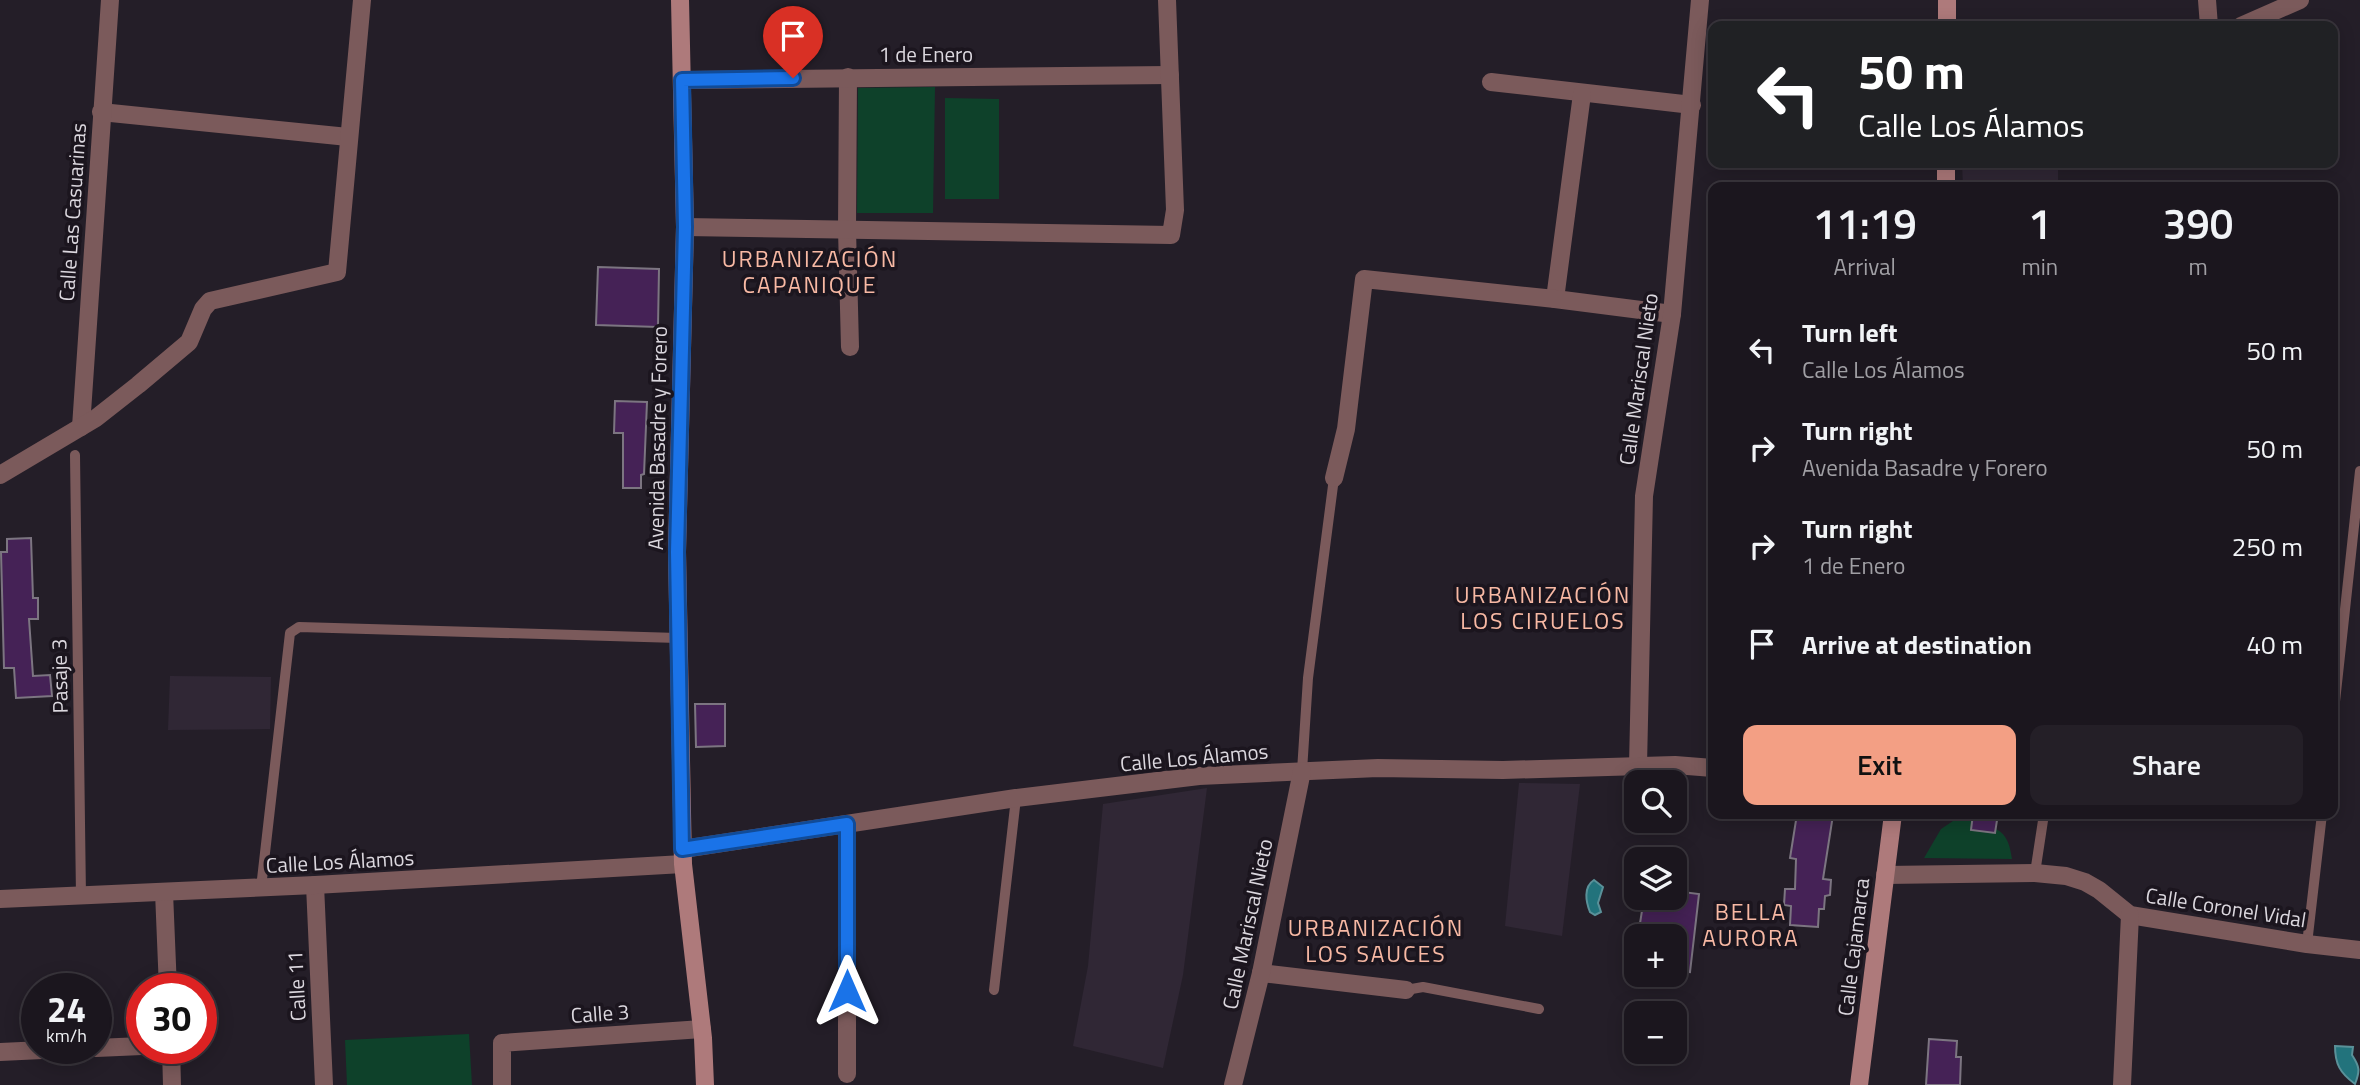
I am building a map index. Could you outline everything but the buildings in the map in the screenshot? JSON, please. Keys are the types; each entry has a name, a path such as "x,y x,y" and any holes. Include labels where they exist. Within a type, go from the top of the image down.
{"street":[{"name":"Calle Las Casuarinas","path":"81,427 110,0"},
{"path":"0,475 96,418 189,342 203,309 210,301 337,272 362,0"},
{"name":"Avenida Basadre y Forero","path":"680,0 685,227 677,552 682,856 702,1029 705,1085"},
{"path":"685,227 1171,235 1175,210 1167,0"},
{"name":"Calle Mariscal Nieto","path":"1638,766 1644,496 1672,314 1700,0"},
{"path":"1947,0 1947,21"},
{"path":"2207,0 2209,21"},
{"path":"2252,21 2300,0"},
{"name":"1 de Enero","path":"682,80 1170,75"},
{"path":"848,77 847,229 850,347"},
{"path":"1491,82 1692,105"},
{"path":"1555,299 1582,93"},
{"path":"101,112 348,137"},
{"path":"1334,478 1346,429 1364,279 1672,314"},
{"name":"Calle Los Álamos","path":"0,900 315,885 682,856 847,824 1016,798 1199,776 1378,768 1503,770 1675,765 1708,768"},
{"name":"Calle Mariscal Nieto","path":"1233,1085 1261,973 1302,771"},
{"name":"Calle Cajamarca","path":"1859,1085 1892,819"},
{"path":"847,824 847,1074"},
{"name":"Calle Coronel Vidal","path":"1885,875 2035,873 2066,876 2085,882 2130,915 2360,950"},
{"name":"Calle 11","path":"315,885 324,1085"},
{"path":"164,892 167,973"},
{"path":"2122,1085 2130,915"},
{"path":"1261,973 1406,990"},
{"name":"Calle 3","path":"502,1085 502,1043 702,1029"},
{"path":"0,1052 21,1051"},
{"path":"172,1064 173,1085"}],"lane":[{"name":"Pasaje 3","path":"75,455 81,896"},
{"path":"2338,678 2359,502 2360,471"},
{"path":"1302,771 1308,678 1334,478"},
{"path":"261,888 290,633 299,626 678,638"},
{"path":"994,990 1016,798"},
{"path":"2035,873 2043,819"},
{"path":"2307,944 2321,819"},
{"path":"1406,990 1423,987 1539,1009"}],"shaded area":[{"path":"1962,168 2058,168 2058,182 1963,182"},
{"path":"170,676 271,677 270,729 168,730"},
{"path":"1519,783 1580,784 1562,936 1505,926"},
{"path":"1207,788 1183,975 1163,1068 1073,1046 1088,966 1103,804"}],"green space":[{"path":"935,87 933,213 857,213 858,88"},
{"path":"945,98 999,99 999,199 945,199"},
{"path":"1956,819 1972,821 1995,833 1996,829 2008,842 2012,859 1924,858 1941,829"},
{"path":"469,1034 472,1085 347,1085 345,1040"}],"water":[{"path":"1594,880 1603,887 1598,903 1601,912 1595,915 1590,912 1586,895"},
{"path":"2335,1046 2353,1047 2352,1055 2358,1069 2355,1084 2339,1068"}],"district":[{"name":"URBANIZACIÓN CAPANIQUE","path":"810,271"},
{"name":"URBANIZACIÓN LOS CIRUELOS","path":"1543,607"},
{"name":"BELLA AURORA","path":"1751,924"},
{"name":"URBANIZACIÓN LOS SAUCES","path":"1376,940"}],"route":[{"path":"793,78 682,80 685,227 677,552 682,849 847,824 847,991"}]}
